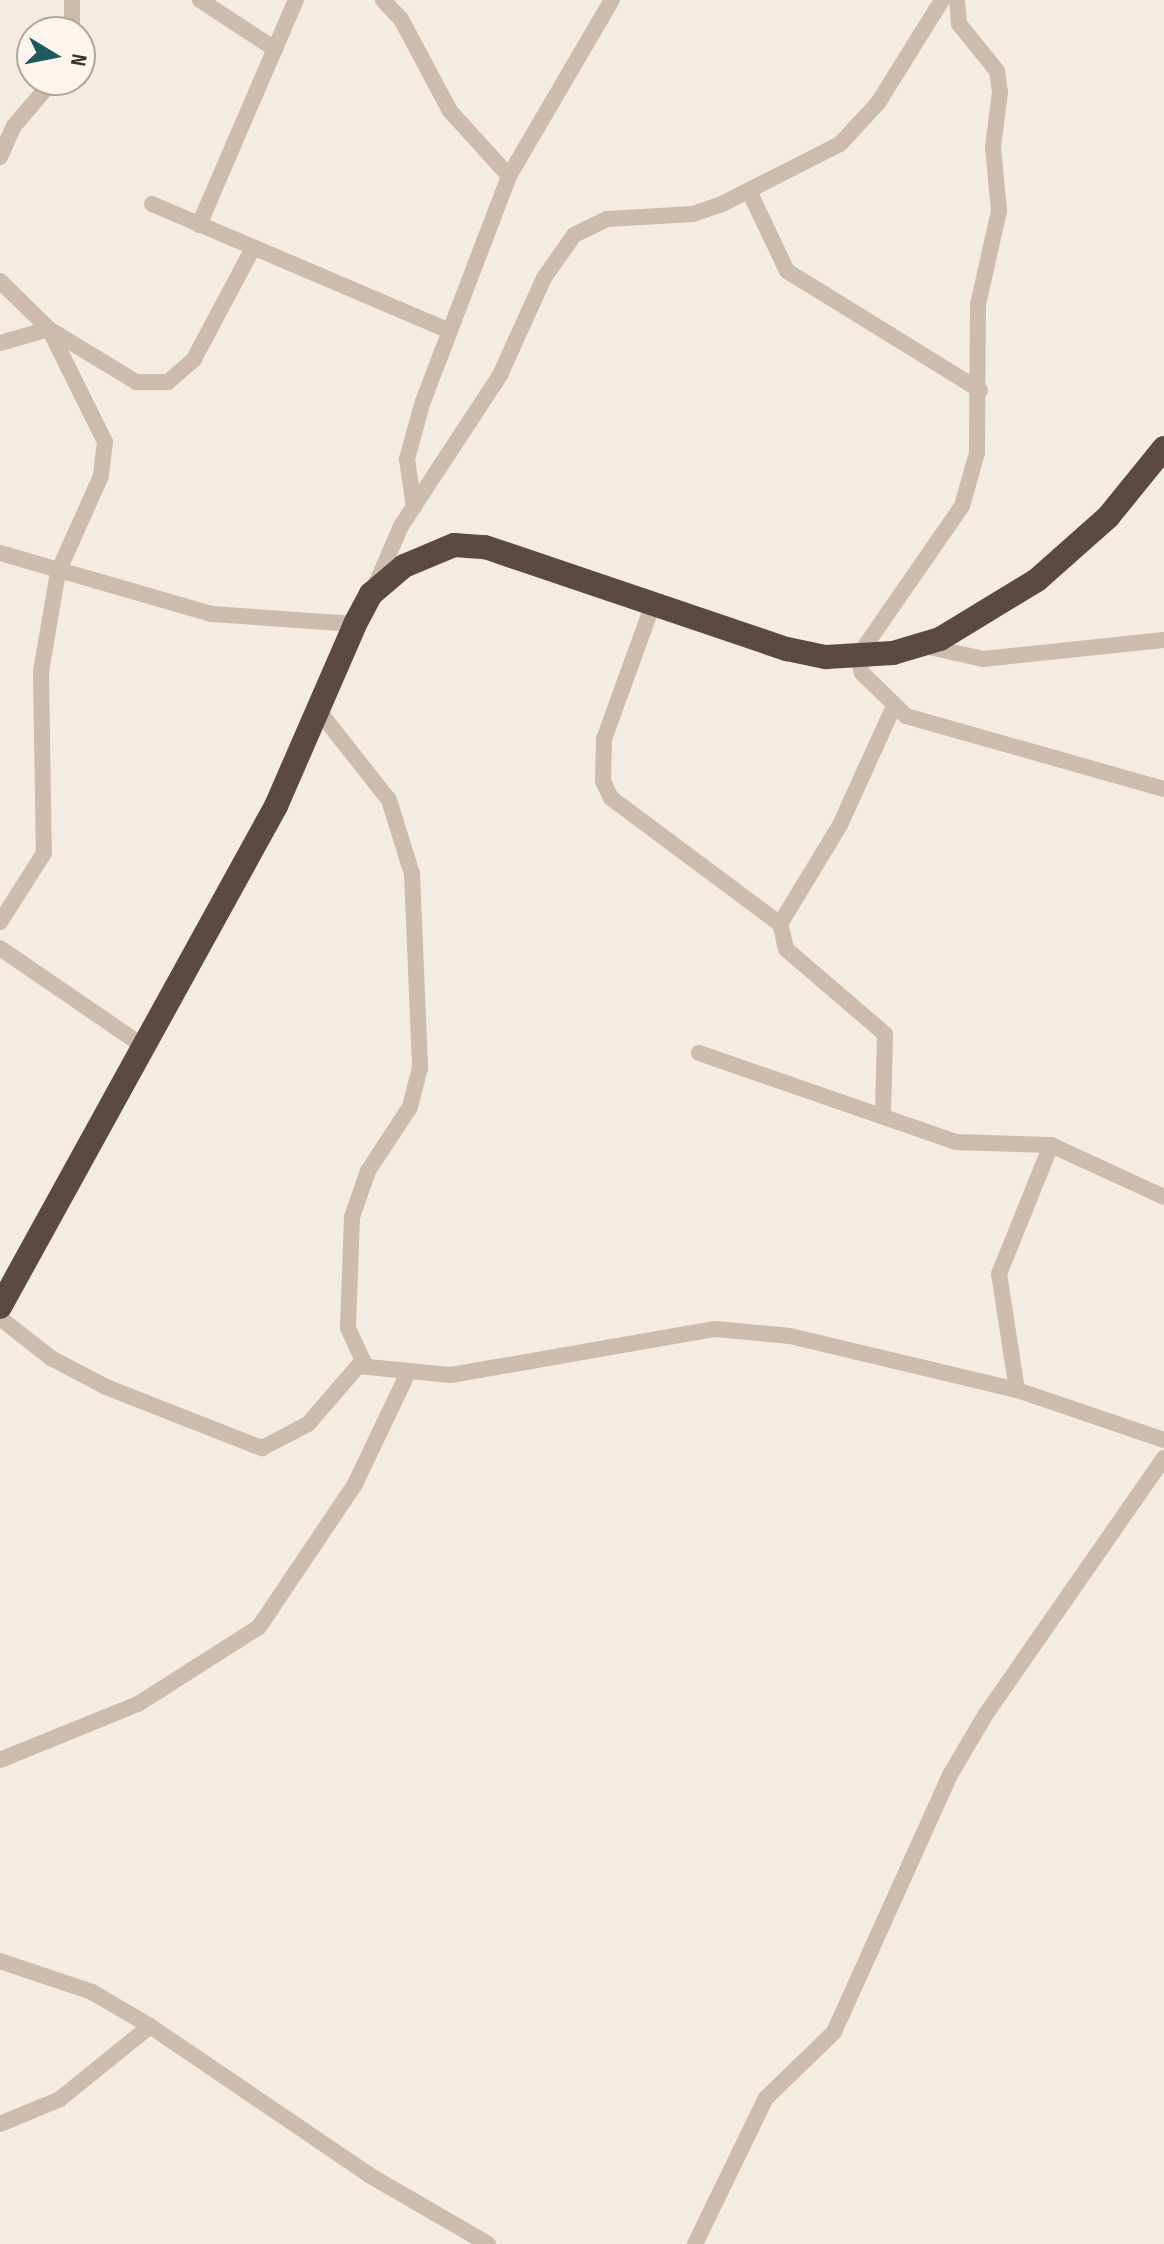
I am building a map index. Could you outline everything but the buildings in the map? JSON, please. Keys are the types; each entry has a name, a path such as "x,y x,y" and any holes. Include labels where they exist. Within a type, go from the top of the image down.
{"highway":[{"path":"0,1307 140,1044 322,715 355,624 371,594 404,566 454,545 526,556 787,649 858,656 925,646 1055,565 1108,517 1164,448"}],"street":[{"path":"200,0 275,49"},
{"path":"199,225 296,0"},
{"path":"383,0 401,19 450,111 509,176"},
{"path":"414,507 410,443 509,176 612,0"},
{"path":"371,594 414,507 500,375 544,278 574,235 607,219 693,214 749,191 840,144 861,124 942,0"},
{"path":"957,0 959,24 997,71 1000,92 993,147 999,211 978,304 980,390 977,453 962,506 858,656 870,688 893,708 1164,789"},
{"path":"0,157 14,126 39,96"},
{"path":"749,191 787,271 980,390"},
{"path":"152,204 450,331"},
{"path":"0,281 49,329 136,382 168,382 194,359 253,248"},
{"path":"0,343 49,329"},
{"path":"0,922 44,853 39,700 58,572 101,476 105,442 49,329"},
{"path":"0,553 212,614 355,624"},
{"path":"654,601 604,739 603,781 611,798 780,924 786,949 885,1034 883,1114"},
{"path":"925,646 983,659 1164,640"},
{"path":"780,924 840,825 893,708"},
{"path":"322,715 389,800 412,874 418,1078 399,1131 362,1184 352,1217 348,1328 365,1365"},
{"path":"0,948 140,1044"},
{"path":"699,1053 883,1114 956,1142 1051,1145 1164,1197"},
{"path":"1017,1390 999,1274 1051,1145"},
{"path":"0,1318 51,1358 106,1387 262,1448 308,1424 365,1365"},
{"path":"365,1365 409,1371 482,1372 686,1330 753,1330 1017,1390 1164,1440"},
{"path":"0,1760 138,1704 259,1627 355,1484 409,1371"},
{"path":"695,2244 766,2098 834,2032 950,1775 986,1714 1164,1458"},
{"path":"0,1961 92,1992 150,2026 369,2175 488,2244"},
{"path":"0,2124 60,2099 150,2026"}]}
